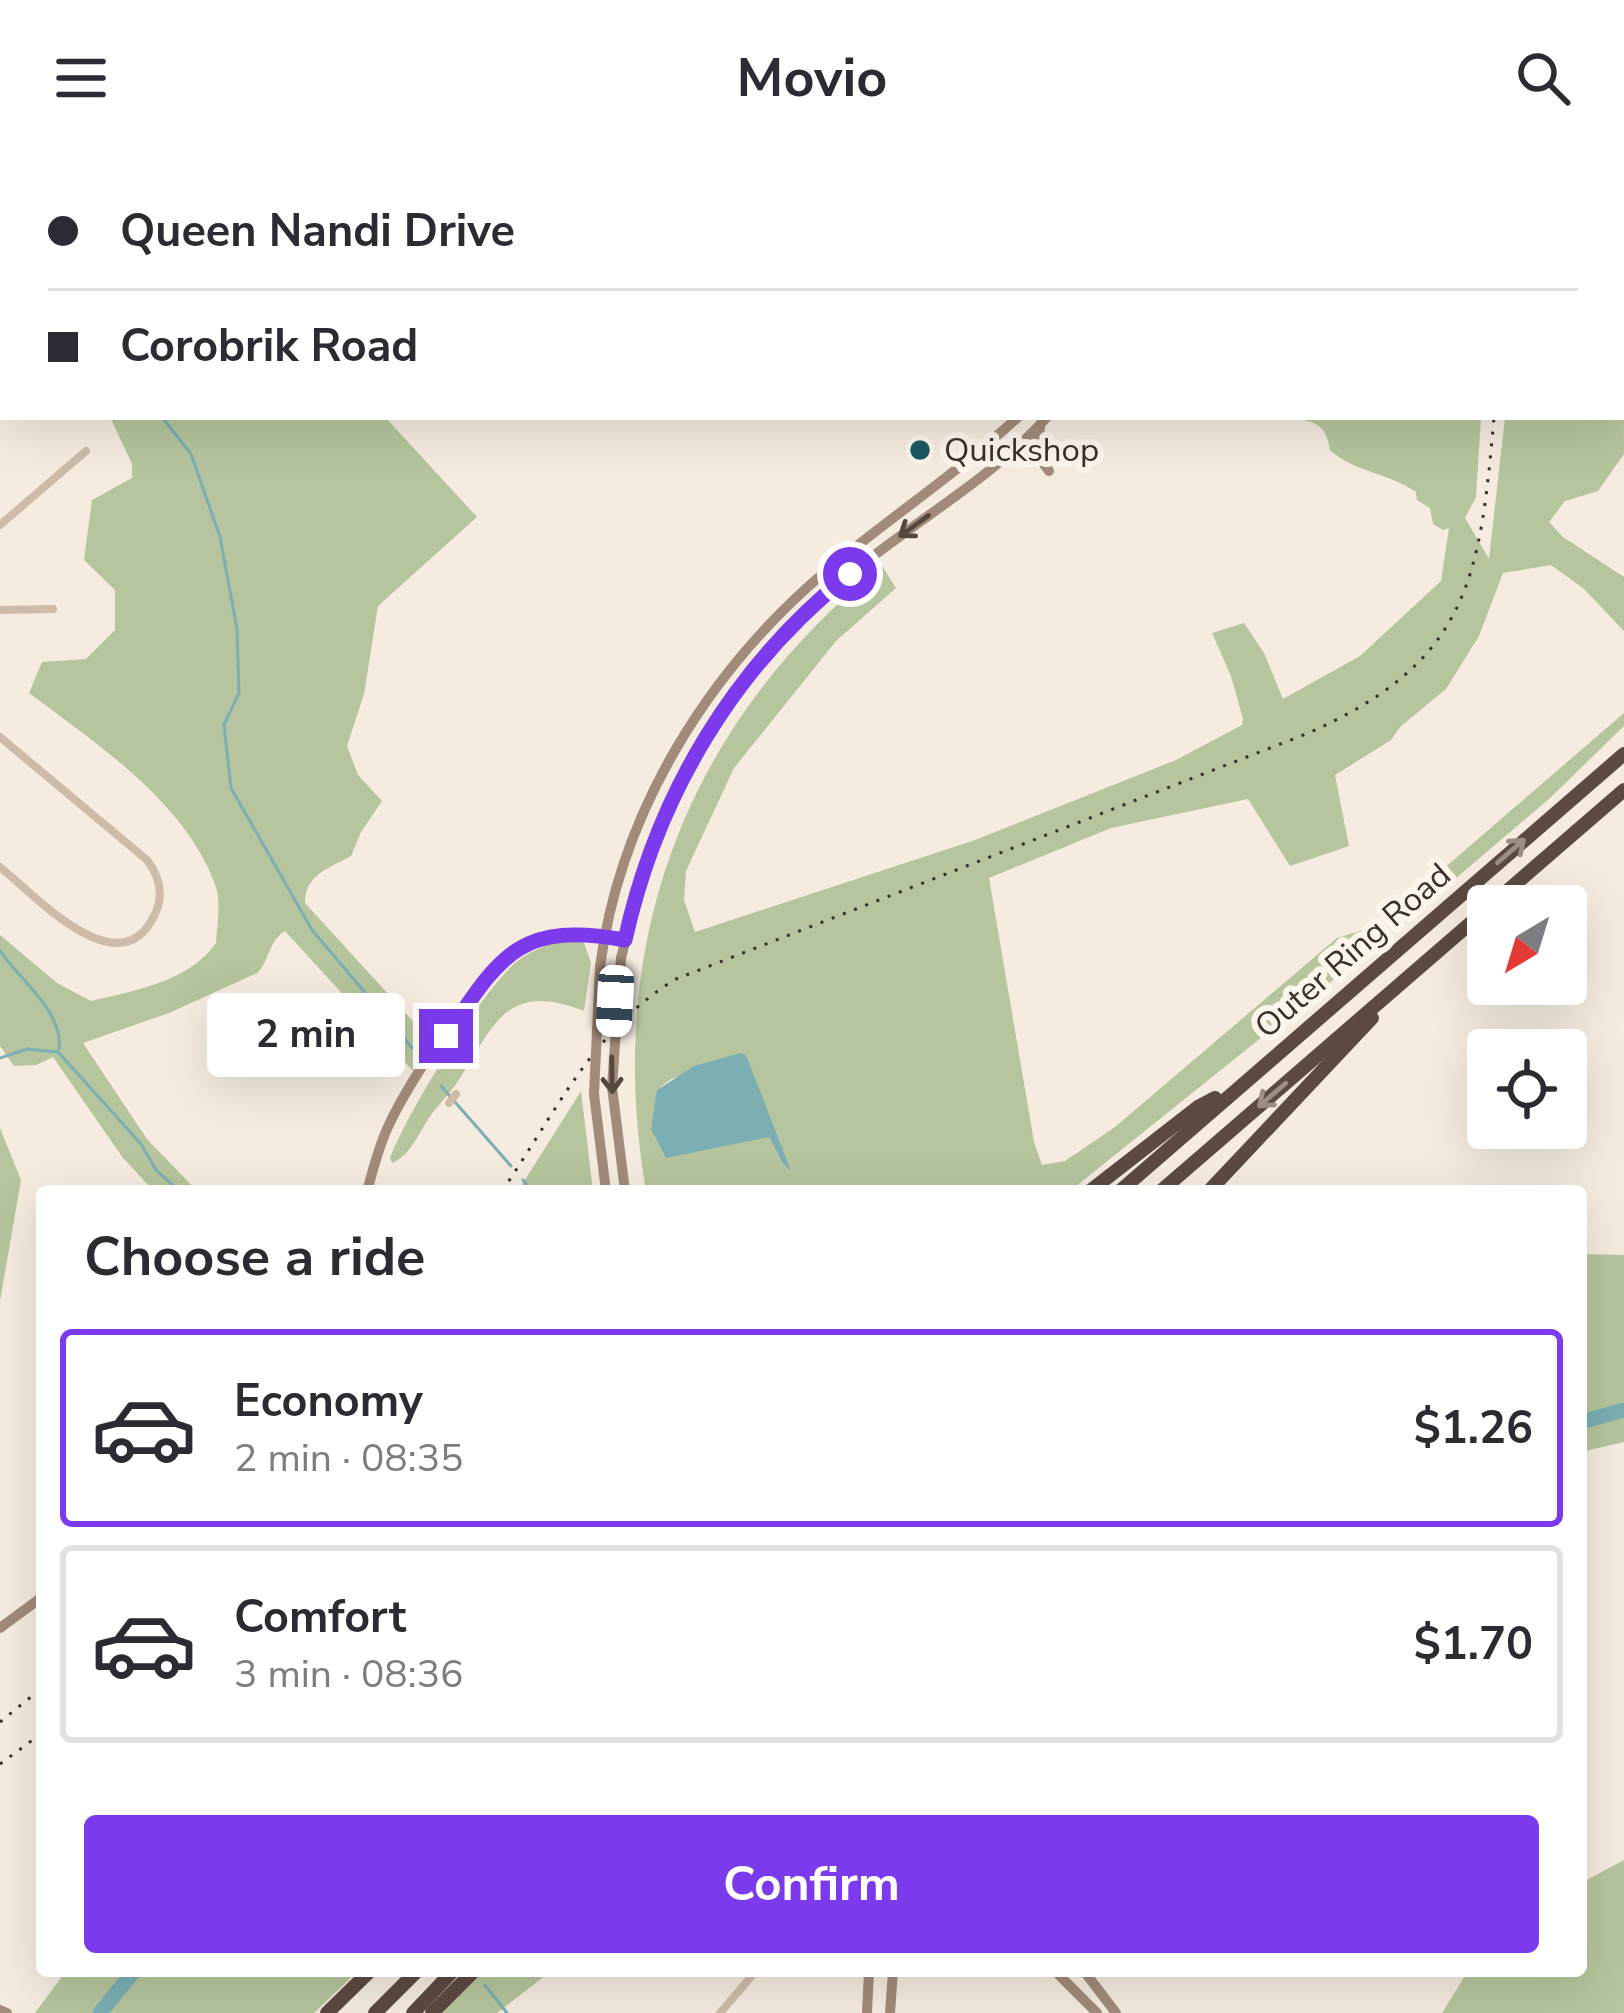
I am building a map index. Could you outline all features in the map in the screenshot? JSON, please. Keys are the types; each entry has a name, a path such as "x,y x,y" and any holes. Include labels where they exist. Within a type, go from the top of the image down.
{"highway":[{"name":"Outer Ring Road","path":"1127,1185 1624,754"},
{"name":"Outer Ring Road","path":"1514,885 1624,790"},
{"name":"Outer Ring Road","path":"1168,1185 1467,926"},
{"path":"1215,1185 1412,974"},
{"path":"1098,1185 1198,1107 1230,1091"},
{"path":"326,2013 364,1977"},
{"path":"375,2013 411,1977"},
{"path":"413,2013 447,1977"},
{"path":"432,2013 468,1977"}],"main road":[{"path":"605,1185 594,1094 604,936 622,872 658,782 737,659 824,572 1015,420"},
{"path":"1044,420 1035,447 1049,471"},
{"path":"625,1185 612,1087 621,958 646,861 670,802 711,727 759,661 829,591 992,469 1044,420"},
{"path":"369,1185 398,1107 487,976 520,947 540,938 577,932 625,940"},
{"path":"0,1628 36,1601"},
{"path":"866,1977 867,2013"},
{"path":"890,2013 892,1977"},
{"path":"1061,1977 1097,2013"},
{"path":"1089,1977 1116,2013"}],"street":[{"path":"0,525 86,452"},
{"path":"0,610 52,610"},
{"path":"0,737 147,860 160,886 160,902 152,921 136,936 101,942 76,929 0,867"},
{"path":"449,1103 456,1094"},
{"path":"721,2013 751,1977"}],"green space":[{"path":"111,420 388,420 477,517 378,606 364,694 347,746 358,775 382,801 351,856 320,873 309,885 305,903 432,1042 413,1071 285,931 257,973 169,1013 83,1043 147,1139 191,1185 148,1185 123,1158 53,1057 36,1065 14,1066 0,1046 0,935 57,983 91,1001 176,975 192,967 216,943 216,887 184,828 137,778 29,693 42,662 86,659 115,630 115,590 84,560 92,500 132,478 132,464"},
{"path":"1306,420 1481,420 1476,497 1465,518 1489,559 1505,420 1624,420 1624,454 1598,491 1565,501 1549,522 1563,537 1624,577 1624,631 1584,589 1551,565 1503,573 1479,636 1446,689 1391,740 1335,775 1349,846 1290,866 1248,799 1111,828 989,878 1034,1142 1042,1165 1065,1161 1115,1127 1337,938 1377,926 1389,935 1077,1185 645,1185 636,1099 637,1011 650,926 674,844 710,767 756,695 814,628 882,566 896,588 836,641 734,768 686,871 684,900 695,932 975,840 1176,760 1242,725 1231,676 1212,633 1244,623 1264,653 1283,699 1360,656 1441,581 1449,528 1433,524 1430,508 1417,500 1416,492 1339,457 1330,450 1318,425","holes":["746,1056 782,1162 769,1137 657,1090 671,1079"]},
{"path":"1624,713 1624,726 1550,798 1402,924 1390,915"},
{"path":"572,940 584,943 591,963 584,1011 535,1001 503,1015 412,1145 392,1163 390,1158 412,1113 486,996 525,956"},
{"path":"581,1091 592,1185 522,1185"},
{"path":"0,1128 21,1180 0,1301"},
{"path":"1587,1254 1624,1255 1624,1442 1587,1451"},
{"path":"1624,1860 1624,2013 1442,2013 1464,1977 1587,1977 1587,1880"},
{"path":"62,1977 352,1977 314,2013 35,2013"},
{"path":"478,1977 543,1977 497,2013 440,2013"}],"water":[{"path":"746,1055 791,1171 769,1137 666,1158 651,1129 657,1090 694,1066"}],"waterway":[{"path":"164,420 191,454 220,537 237,629 239,693 224,725 231,788 312,930 412,1048"},
{"path":"0,951 48,1009 59,1035 59,1049"},
{"path":"0,1058 27,1049 58,1052 172,1185"},
{"path":"441,1086 511,1166"},
{"path":"523,1180 527,1185"},
{"path":"1587,1420 1624,1410"},
{"path":"100,2013 129,1977"},
{"path":"485,1985 507,2013"}],"railway":[{"path":"506,1185 598,1048 621,1022 676,979 1306,734 1360,707 1402,677 1433,645 1456,610 1471,570 1482,525 1494,420"},
{"path":"0,1722 36,1693"},
{"path":"0,1764 36,1737"}],"place":[{"name":"Quickshop","path":"920,450"}],"route":[{"path":"446,1036 487,976 520,947 540,938 577,932 625,940 653,842 689,762 759,661 850,574"}]}
